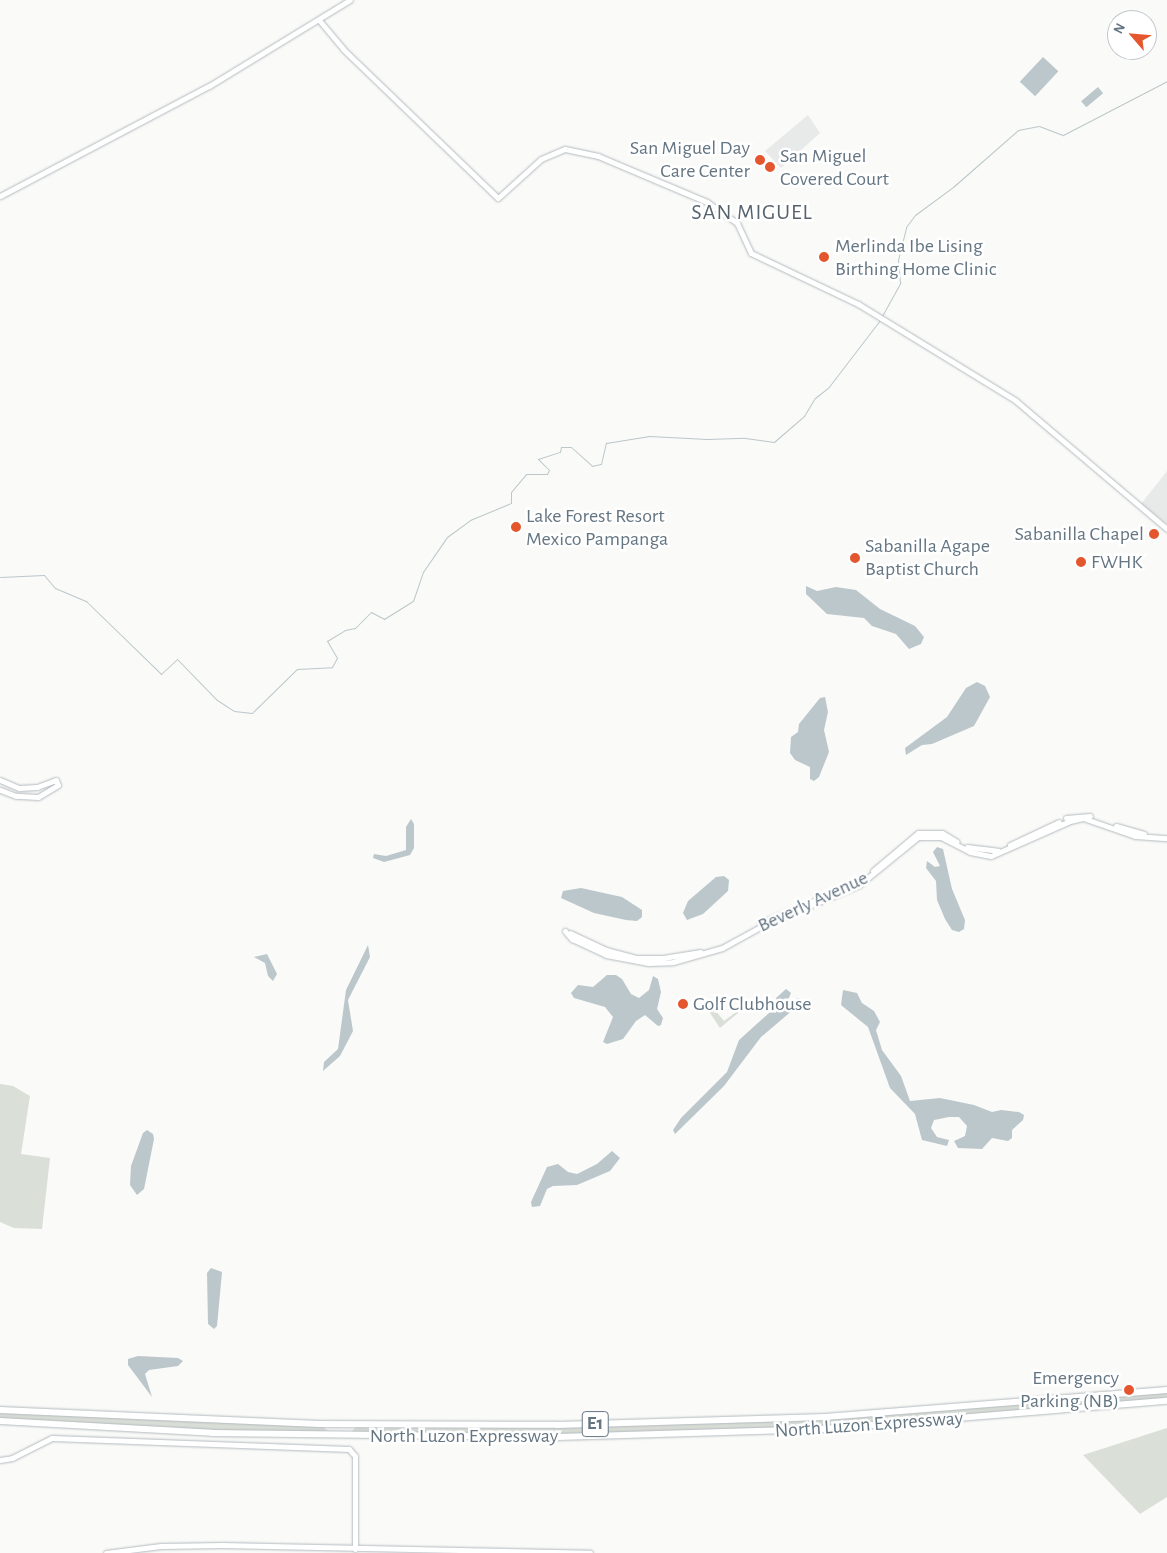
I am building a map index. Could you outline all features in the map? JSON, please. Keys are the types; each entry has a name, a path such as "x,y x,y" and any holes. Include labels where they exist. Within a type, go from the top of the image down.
{"highway":[{"name":"North Luzon Expressway","path":"0,1410 319,1424 557,1425 825,1417 1167,1390"},
{"name":"North Luzon Expressway","path":"0,1421 222,1433 558,1437 824,1429 1167,1401"}],"street":[{"path":"0,196 210,86 350,0"},
{"path":"319,20 343,49 498,198 554,151 587,153 707,202 737,223 751,253 849,299 1016,401 1167,529"},
{"path":"0,780 19,788 37,787 56,780 58,785 38,797 16,796 0,790"},
{"name":"Beverly Avenue","path":"568,932 567,936 619,959 648,963 680,961 722,948 762,926 859,885 918,837 934,835 970,852 991,856 1070,820 1083,818 1135,836 1167,836"},
{"path":"0,1460 12,1458 52,1438 349,1448 355,1456 355,1549"},
{"path":"106,1553 171,1545 590,1553"}],"shaded area":[{"path":"1043,57 1058,71 1035,96 1020,82"},
{"path":"1098,87 1103,93 1086,107 1081,101"},
{"path":"808,115 820,133 781,168 765,151"},
{"path":"1167,471 1167,524 1141,504"},
{"path":"806,586 817,591 836,587 856,590 880,609 915,626 924,637 921,644 909,649 896,634 872,626 864,618 827,614 806,594"},
{"path":"977,682 985,686 990,697 974,726 932,744 922,745 906,755 905,748 947,717 966,688"},
{"path":"825,697 828,712 824,730 829,752 819,777 814,781 810,779 810,767 795,760 790,753 791,737 798,732 799,724 820,698"},
{"path":"411,819 414,824 414,848 410,855 384,862 373,858 374,854 386,856 406,850 406,827"},
{"path":"937,847 943,849 952,889 965,920 964,929 959,932 952,930 945,919 937,900 936,881 926,868 927,861 935,867 940,866 933,852"},
{"path":"724,876 729,880 728,891 703,914 687,920 683,913 688,901 716,877"},
{"path":"581,888 622,897 642,910 642,917 637,921 594,913 561,898 563,891"},
{"path":"368,945 370,957 348,1000 353,1031 340,1056 323,1071 324,1062 338,1049 346,990"},
{"path":"267,954 277,974 273,981 268,976 265,963 254,957"},
{"path":"607,975 616,975 622,979 631,994 639,998 649,990 653,976 658,979 661,992 657,1009 663,1018 661,1025 658,1026 645,1015 636,1021 623,1039 607,1044 603,1042 613,1017 605,1007 574,998 571,993 578,985 593,987"},
{"path":"786,989 791,993 787,1002 799,998 800,1004 761,1037 724,1086 675,1134 673,1130 681,1118 727,1072 739,1040 778,1005 776,998"},
{"path":"843,990 857,993 862,1003 874,1011 880,1022 876,1030 882,1050 901,1076 910,1101 940,1098 974,1105 992,1112 1001,1110 1019,1112 1024,1115 1023,1120 1012,1130 1012,1138 1008,1141 992,1138 982,1149 958,1148 954,1141 965,1136 967,1126 959,1117 949,1117 934,1120 931,1128 937,1137 949,1140 947,1146 922,1140 915,1114 890,1088 868,1027 841,1005"},
{"path":"762,993 720,1028 710,1013 711,1005 724,1021"},
{"path":"0,1084 13,1086 30,1096 21,1154 50,1158 42,1229 14,1228 0,1222"},
{"path":"147,1130 153,1134 154,1139 144,1189 137,1195 130,1185 131,1166 143,1133"},
{"path":"612,1151 620,1158 610,1171 577,1185 553,1186 547,1189 540,1206 532,1207 531,1202 547,1167 558,1164 568,1172 577,1174 597,1164"},
{"path":"211,1268 222,1272 217,1326 214,1329 208,1324 207,1273"},
{"path":"138,1356 178,1358 183,1361 178,1366 149,1370 145,1374 152,1397 128,1365 128,1359"},
{"path":"1167,1392 1167,1399 1050,1411 803,1427 590,1434 351,1432 356,1427 591,1427 871,1416"},
{"path":"0,1412 323,1427 328,1431 273,1433 0,1420"},
{"path":"1167,1428 1167,1497 1140,1514 1083,1455"}],"waterway":[{"path":"882,316 900,283 898,260 906,227 915,215 953,187 1018,130 1039,126 1063,135 1167,81"},
{"path":"0,577 44,575 55,588 86,601 161,674 177,659 217,700 234,711 252,713 297,669 332,667 337,658 327,641 345,630 355,628 371,612 384,619 413,601 423,572 447,537 470,520 511,503 511,492 526,474 547,474 549,470 538,459 560,452 561,447 571,447 592,466 601,464 606,443 649,436 707,439 745,438 774,442 804,416 815,398 828,388 880,320"}],"place":[{"name":"San Miguel Day Care Center","path":"760,160"},
{"name":"San Miguel Covered Court","path":"770,167"},
{"name":"Merlinda Ibe Lising Birthing Home Clinic","path":"824,257"},
{"name":"Lake Forest Resort Mexico Pampanga","path":"516,527"},
{"name":"Sabanilla Chapel","path":"1154,534"},
{"name":"Sabanilla Agape Baptist Church","path":"855,558"},
{"name":"FWHK","path":"1081,562"},
{"name":"Golf Clubhouse","path":"683,1004"},
{"name":"Emergency Parking (NB)","path":"1129,1390"}],"district":[{"name":"SAN MIGUEL","path":"752,213"}]}
